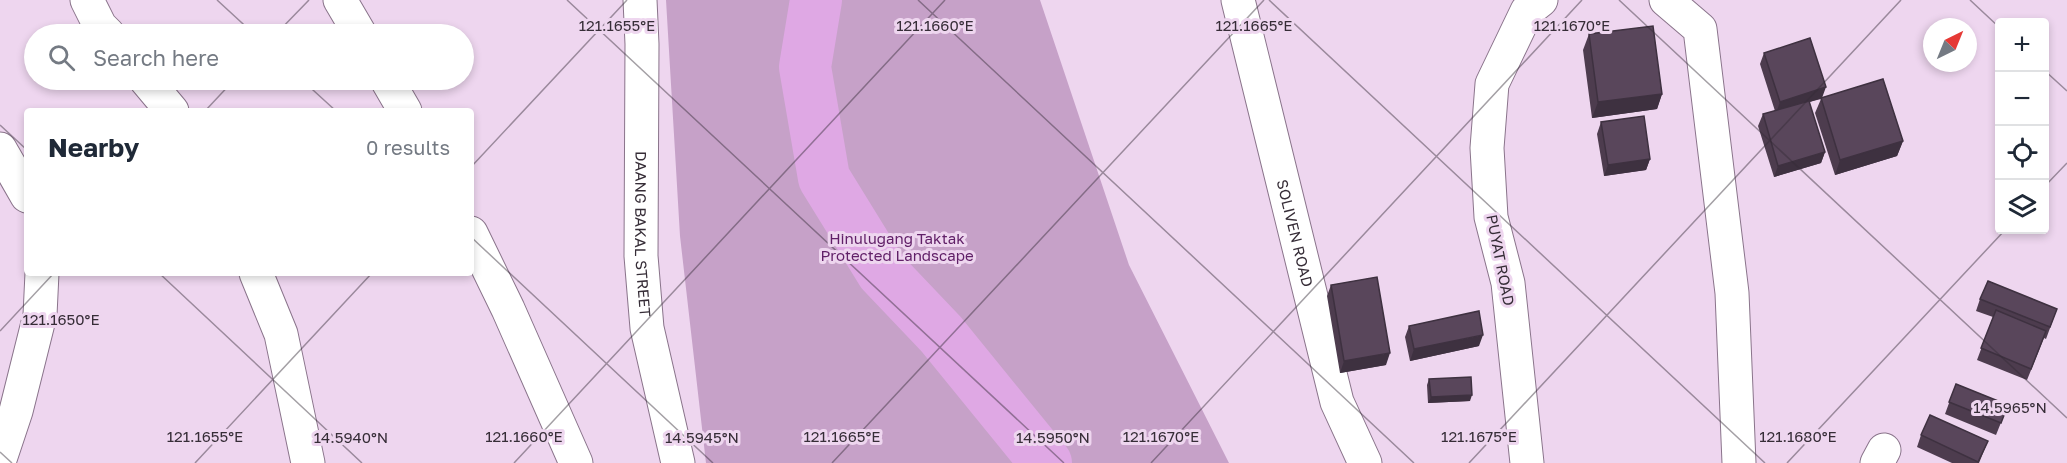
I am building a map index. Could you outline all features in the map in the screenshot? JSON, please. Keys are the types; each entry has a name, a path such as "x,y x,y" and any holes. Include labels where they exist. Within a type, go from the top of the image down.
{"street":[{"path":"87,0 99,24"},
{"path":"340,0 354,24"},
{"name":"DAANG BAKAL STREET","path":"640,0 642,256 646,318 678,463"},
{"name":"SOLIVEN ROAD","path":"1238,0 1337,402 1365,463"},
{"name":"PUYAT ROAD","path":"1527,463 1508,283 1491,217 1487,148 1492,84 1527,11 1541,0"},
{"path":"1666,0 1700,28 1732,293 1739,463"},
{"path":"154,90 169,108"},
{"path":"393,90 403,108"},
{"path":"0,148 24,191"},
{"path":"474,240 508,309 576,463"},
{"path":"0,459 16,411 40,315 42,276"},
{"path":"257,276 281,334 308,463"}],"green space":[{"name":"Hinulugang Taktak Protected Landscape","path":"666,0 1040,0 1129,265 1229,463 706,463 680,236"}],"building":[{"path":"1653,26 1662,94 1598,102 1589,34"},
{"path":"1810,38 1826,87 1780,102 1764,53"},
{"path":"1883,79 1903,141 1840,160 1821,98"},
{"path":"1809,101 1825,152 1778,166 1763,114"},
{"path":"1644,116 1650,159 1608,165 1601,122"},
{"path":"1377,277 1390,353 1344,361 1331,285"},
{"path":"1988,281 2057,309 2050,327 1980,299"},
{"path":"1996,310 2046,331 2031,369 1981,348"},
{"path":"1479,311 1483,335 1414,349 1409,326"},
{"path":"1471,377 1472,395 1431,397 1429,379"},
{"path":"1956,384 2008,405 2001,423 1949,402"},
{"path":"1930,415 1988,441 1978,462 1921,435"}],"waterway":[{"path":"816,0 805,67 824,178 882,272 941,334 1046,463"}]}
